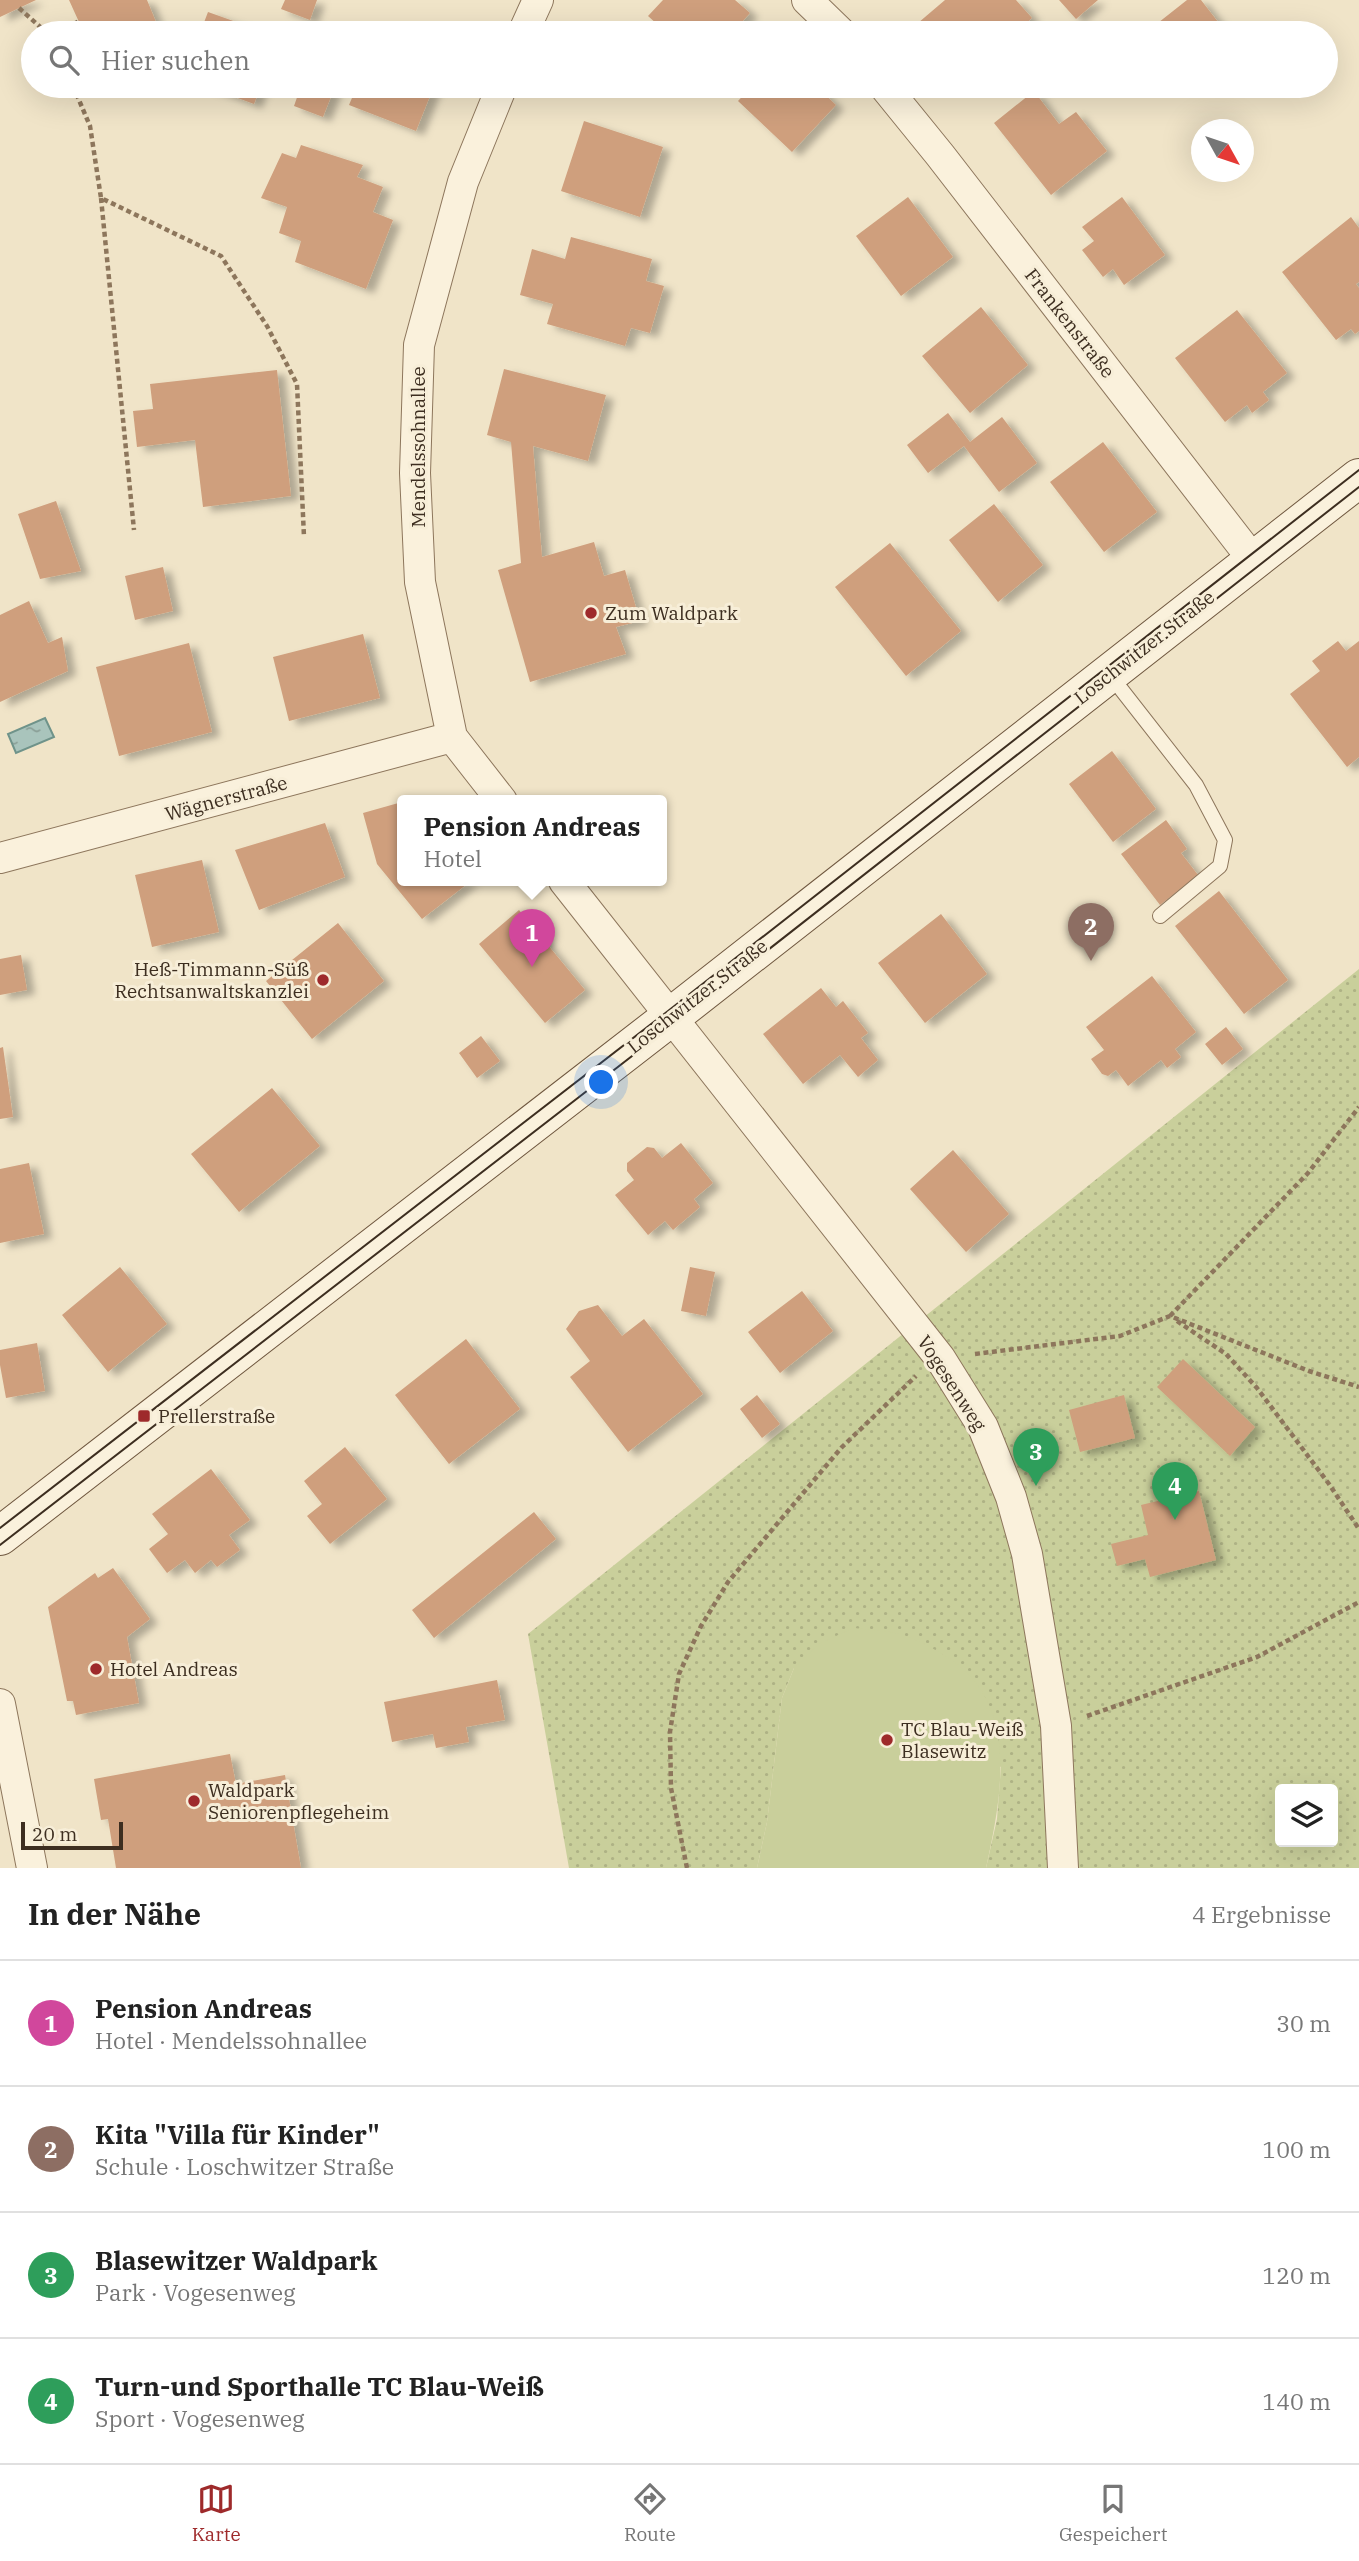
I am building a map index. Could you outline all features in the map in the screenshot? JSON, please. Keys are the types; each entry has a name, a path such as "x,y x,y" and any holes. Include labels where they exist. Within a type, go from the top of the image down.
{"street":[{"path":"528,21 538,0"},
{"path":"807,0 829,21"},
{"name":"Mendelssohnallee","path":"497,98 464,182 419,345 415,473 420,582 452,737 497,795"},
{"name":"Frankenstraße","path":"894,98 1254,561"},
{"name":"Loschwitzer Straße","path":"0,1536 1359,478"},
{"name":"Wägnerstraße","path":"0,858 452,737"},
{"path":"568,886 671,1016"},
{"name":"Vogesenweg","path":"671,1016 940,1358 983,1427 1011,1497 1027,1554 1056,1726 1063,1868"},
{"path":"0,1704 32,1868"}],"lane":[{"path":"1109,674 1196,785 1226,840 1220,866 1160,916"}],"path":[{"path":"19,8 34,21"},
{"path":"78,98 90,126 101,198 134,530"},
{"path":"101,198 220,256 267,327 297,384 304,537"},
{"path":"687,1868 671,1788 670,1732 680,1674 701,1626 728,1582 842,1447 909,1380 940,1358 1120,1336 1170,1316 1308,1173 1359,1107"},
{"path":"1170,1316 1309,1371 1359,1387"},
{"path":"1170,1316 1226,1354 1257,1388 1359,1529"},
{"path":"1056,1726 1257,1657 1359,1602"}],"green space":[{"path":"1359,969 1359,1868 986,1868 997,1819 1001,1767 794,1668 782,1698 767,1822 757,1868 569,1868 528,1634"},
{"name":"TC Blau-Weiß Blasewitz","path":"853,1628 897,1633 924,1644 969,1674 985,1697 995,1723 1000,1751 997,1810 986,1868 757,1868 767,1822 782,1698 794,1668 819,1644"}],"water":[{"path":"45,718 54,737 16,753 8,734"}],"building":[{"path":"0,0 36,0 0,17"},
{"path":"69,0 147,0 156,21 79,21"},
{"path":"285,0 317,0 310,20 281,9"},
{"path":"663,0 735,0 750,13 743,21 654,21 648,16"},
{"path":"945,0 1016,0 1032,18 1029,21 920,21"},
{"path":"1059,0 1098,0 1076,19"},
{"path":"1187,0 1201,0 1217,21 1160,21"},
{"path":"208,12 233,21 205,21"},
{"path":"238,98 256,98 254,104"},
{"path":"297,98 330,98 323,117 294,106"},
{"path":"352,98 429,98 416,131 349,105"},
{"path":"741,98 829,98 836,105 792,152 738,101"},
{"path":"1025,98 1039,98 1059,124 1076,112 1107,151 1051,195 994,123"},
{"path":"584,121 663,147 640,217 561,191"},
{"path":"301,145 363,165 357,177 383,187 373,212 393,220 366,289 295,262 301,241 279,233 287,207 261,198 282,153 296,158"},
{"path":"908,197 953,257 901,296 856,236"},
{"path":"1122,197 1165,255 1124,285 1113,269 1103,277 1082,250 1094,241 1082,227"},
{"path":"1351,217 1359,228 1359,282 1356,284 1359,288 1359,331 1355,334 1351,329 1336,340 1282,272"},
{"path":"571,237 652,259 646,281 664,286 650,333 631,328 625,346 547,324 553,304 520,295 532,249 565,259"},
{"path":"981,307 1028,365 970,413 922,356"},
{"path":"1237,310 1287,373 1263,392 1269,400 1252,413 1247,405 1225,422 1175,358"},
{"path":"504,369 606,395 588,461 533,446 542,557 594,542 604,576 625,570 640,621 616,627 626,654 530,682 498,570 521,563 511,442 487,435"},
{"path":"277,370 291,496 203,507 195,440 137,447 133,411 153,409 150,384"},
{"path":"948,413 970,442 1002,417 1037,463 999,492 964,446 928,473 907,445"},
{"path":"1103,442 1157,512 1104,552 1050,482"},
{"path":"56,501 81,571 40,579 18,514"},
{"path":"994,504 1043,565 998,602 949,540"},
{"path":"890,543 961,631 906,676 835,587"},
{"path":"163,567 173,611 135,620 125,576"},
{"path":"29,601 48,643 62,637 68,671 0,702 0,615"},
{"path":"363,634 380,698 289,721 273,657"},
{"path":"1338,641 1346,651 1359,641 1359,757 1347,767 1290,694 1320,671 1312,661"},
{"path":"189,643 212,732 119,756 96,667"},
{"path":"1112,751 1156,809 1113,842 1069,784"},
{"path":"397,803 397,886 465,886 422,919 377,864 363,813"},
{"path":"1166,820 1187,849 1181,853 1198,875 1160,905 1121,854"},
{"path":"325,823 345,877 259,910 235,850"},
{"path":"202,860 219,932 152,947 135,875"},
{"path":"1219,891 1288,980 1244,1014 1175,926"},
{"path":"519,910 585,990 545,1023 479,944"},
{"path":"941,914 987,974 925,1023 878,963"},
{"path":"338,923 384,981 312,1039 266,981"},
{"path":"21,955 27,990 0,995 0,959"},
{"path":"1152,976 1196,1032 1175,1049 1181,1057 1167,1068 1161,1060 1128,1086 1116,1070 1108,1076 1102,1074 1091,1059 1104,1050 1086,1027"},
{"path":"821,988 836,1007 843,1001 868,1033 861,1038 878,1060 858,1077 840,1055 803,1084 763,1034"},
{"path":"1226,1027 1243,1049 1222,1065 1205,1044"},
{"path":"481,1036 500,1061 477,1078 459,1053"},
{"path":"3,1047 13,1117 0,1119 0,1048"},
{"path":"272,1088 320,1146 239,1212 191,1154"},
{"path":"681,1143 713,1183 694,1199 700,1207 673,1230 665,1221 648,1235 615,1195 634,1180 627,1171 627,1163 647,1147 654,1148 662,1158"},
{"path":"953,1150 1009,1214 966,1252 910,1189"},
{"path":"29,1163 44,1234 0,1243 0,1169"},
{"path":"120,1267 167,1324 108,1372 62,1315"},
{"path":"690,1267 715,1272 706,1316 681,1311"},
{"path":"802,1291 833,1331 780,1373 748,1332"},
{"path":"598,1305 622,1336 644,1319 703,1394 628,1452 570,1377 590,1361 566,1329 579,1311"},
{"path":"466,1339 520,1409 449,1464 395,1395"},
{"path":"37,1343 45,1391 6,1398 0,1350"},
{"path":"1183,1359 1255,1427 1230,1456 1157,1387"},
{"path":"757,1395 780,1424 762,1438 740,1409"},
{"path":"1124,1395 1135,1438 1080,1452 1069,1410"},
{"path":"345,1447 387,1499 330,1544 307,1516 322,1504 304,1481"},
{"path":"211,1469 250,1520 229,1535 240,1550 217,1567 211,1560 195,1573 185,1560 167,1573 149,1549 168,1534 152,1514"},
{"path":"1199,1491 1216,1560 1150,1577 1145,1559 1117,1566 1111,1544 1148,1535 1141,1505"},
{"path":"534,1512 556,1539 434,1638 412,1610"},
{"name":"Hotel Andreas","path":"113,1568 150,1619 127,1637 139,1703 76,1715 73,1701 67,1701 48,1607 95,1573 98,1578"},
{"path":"497,1680 505,1720 466,1727 469,1742 436,1748 433,1734 392,1742 384,1702"},
{"name":"Waldpark Seniorenpflegeheim","path":"230,1754 236,1784 285,1775 301,1868 116,1868 108,1819 101,1820 94,1779"}],"tram line":[{"path":"0,1528 668,1011 1359,470"},
{"path":"0,1545 676,1022 1359,487"}],"place":[{"name":"Zum Waldpark","path":"591,613"},
{"name":"Kita \"Villa für Kinder\"","path":"1091,961"},
{"name":"Pension Andreas","path":"532,967"},
{"name":"Heß-Timmann-Süß Rechtsanwaltskanzlei","path":"323,980"},
{"name":"Prellerstraße","path":"144,1416"},
{"name":"Blasewitzer Waldpark","path":"1036,1486"},
{"name":"Turn-und Sporthalle TC Blau-Weiß","path":"1175,1520"},
{"name":"Hotel Andreas","path":"96,1669"},
{"name":"TC Blau-Weiß Blasewitz","path":"887,1740"},
{"name":"Waldpark Seniorenpflegeheim","path":"194,1801"}]}
